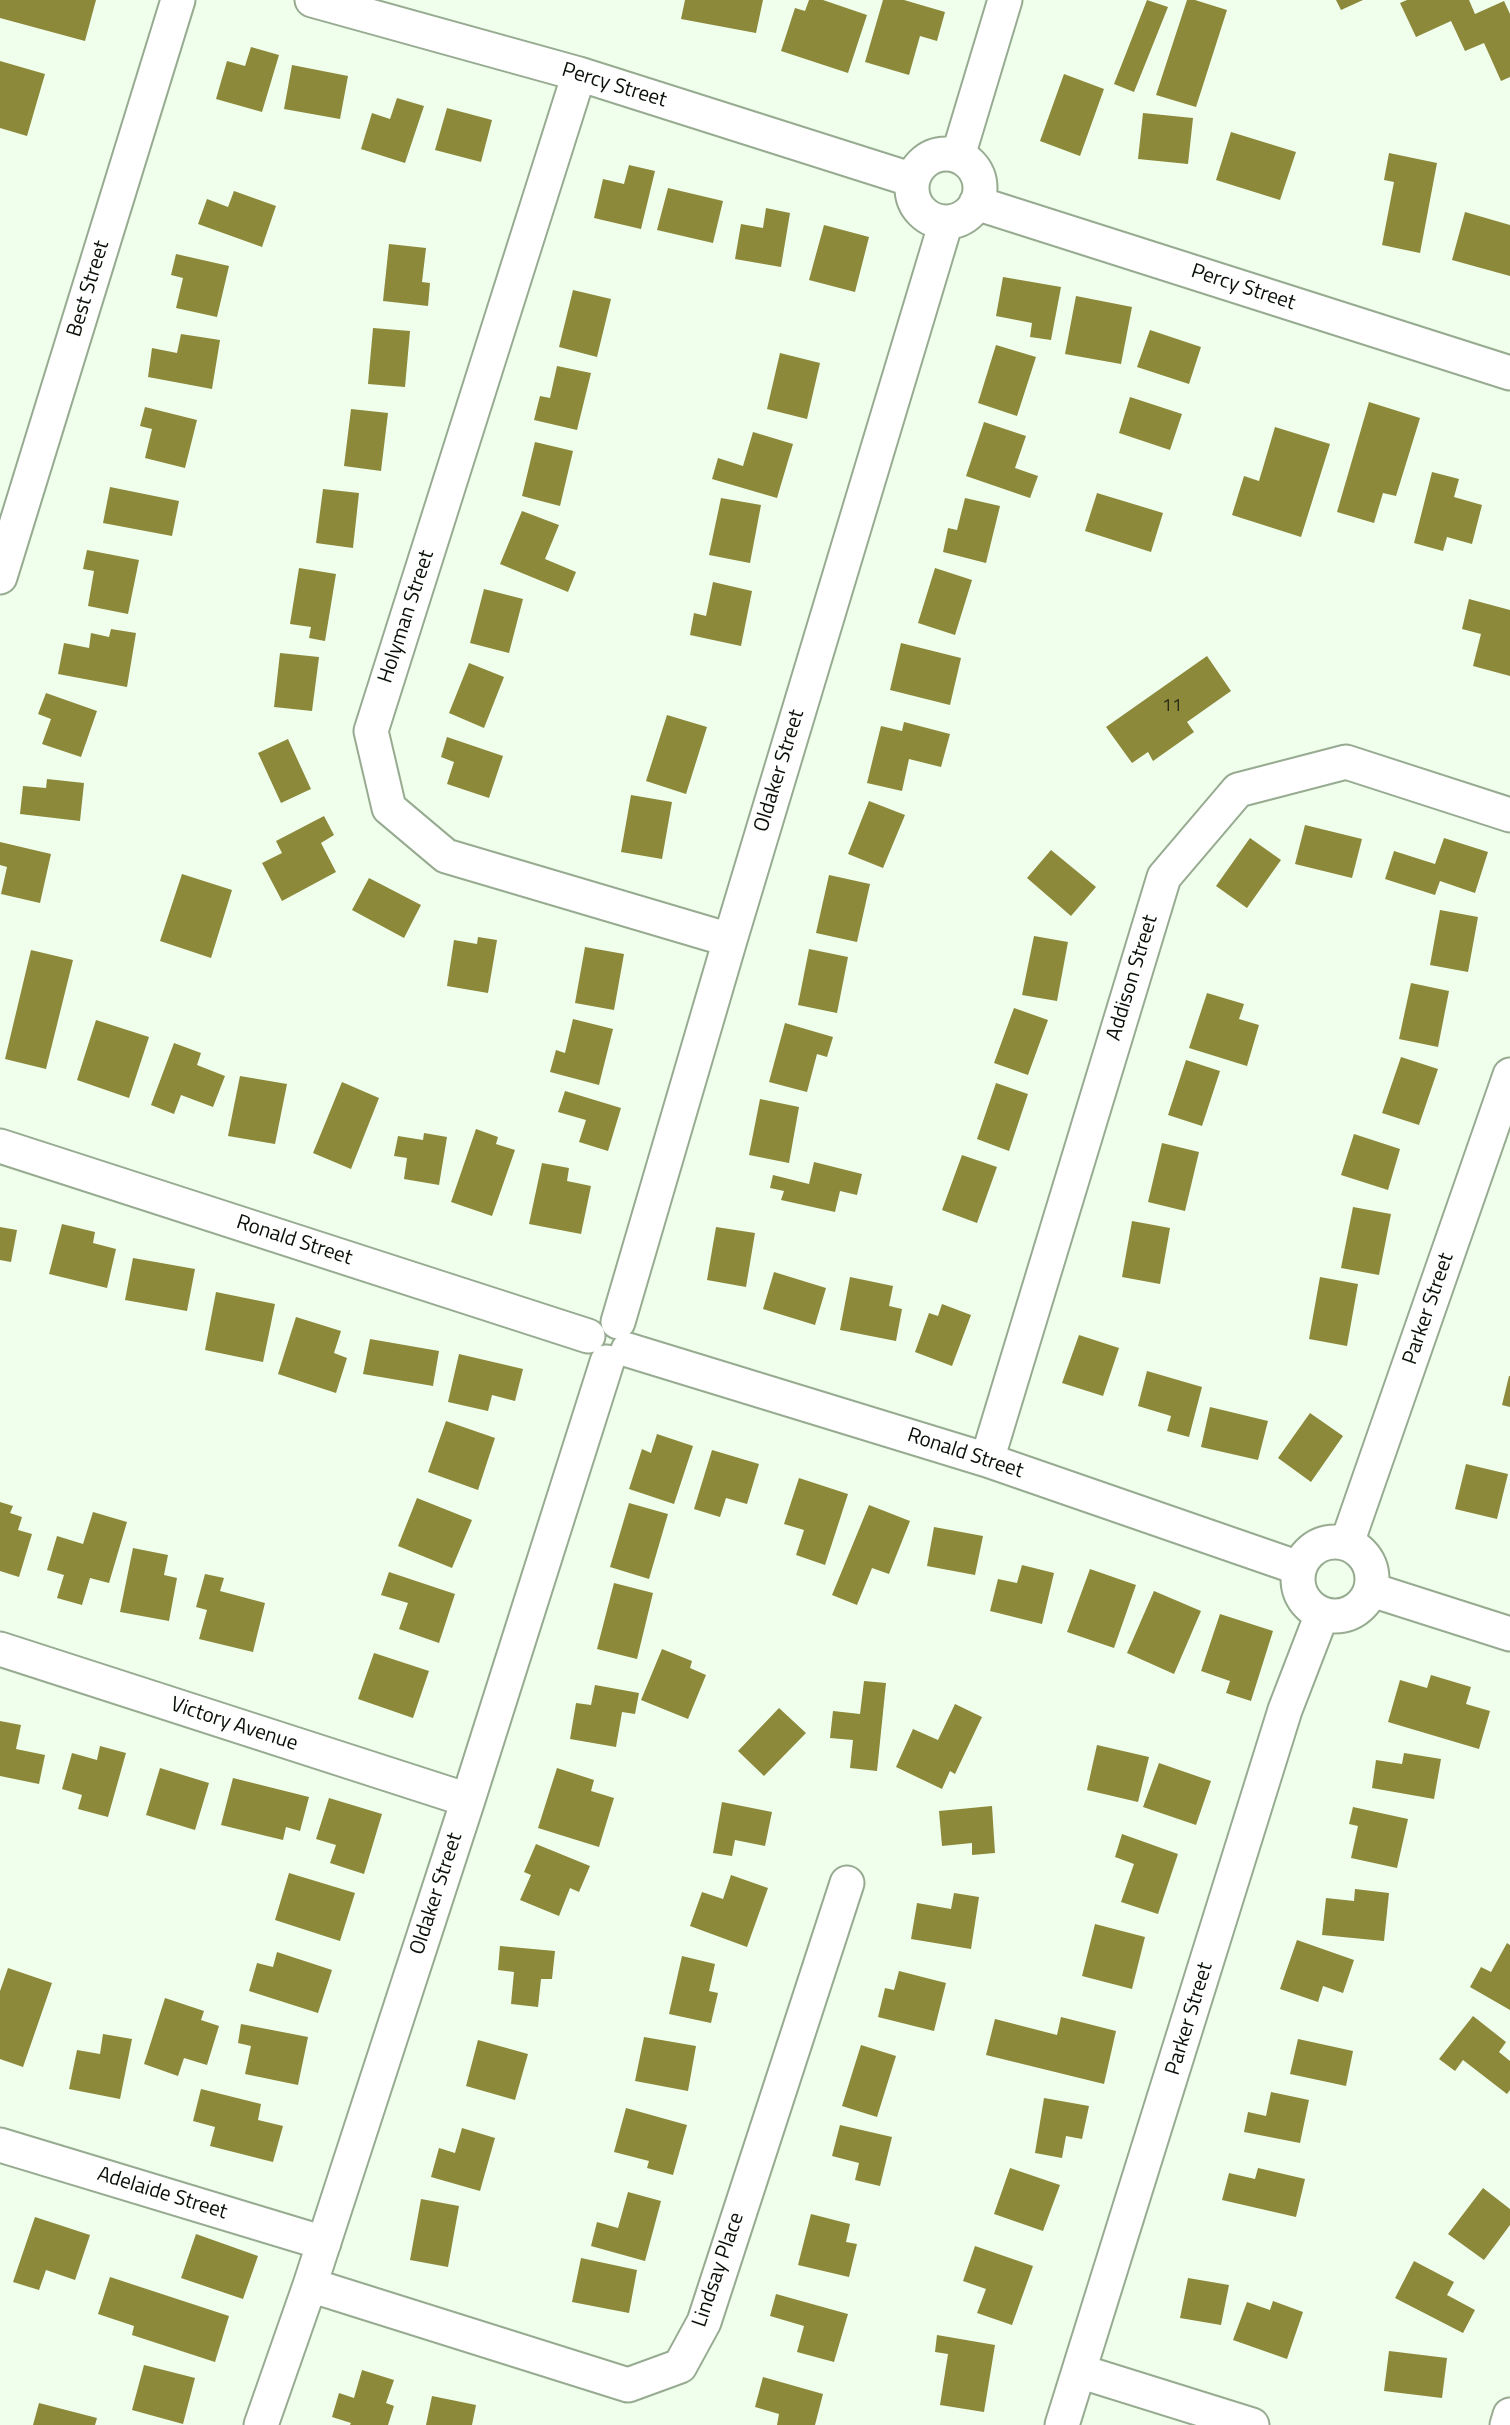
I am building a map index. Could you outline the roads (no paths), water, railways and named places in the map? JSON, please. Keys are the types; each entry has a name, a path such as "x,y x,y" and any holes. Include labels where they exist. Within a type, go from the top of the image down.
{"street":[{"path":"180,0 195,0"},
{"name":"Best Street","path":"0,577 180,0"},
{"name":"Percy Street","path":"312,0 579,74 913,180"},
{"path":"958,156 1005,0"},
{"name":"Holyman Street","path":"579,74 371,731 389,808 446,856 730,940"},
{"path":"943,154 958,156 968,162 979,180 976,202 961,218 946,222 928,217 914,201 913,180 920,167 931,158 943,154"},
{"name":"Percy Street","path":"976,202 1510,373"},
{"name":"Oldaker Street","path":"261,2425 324,2243 468,1800 610,1342 946,222"},
{"name":"Addison Street","path":"986,1460 1164,877 1238,790 1346,762 1510,815"},
{"name":"Parker Street","path":"1347,1543 1510,1075"},
{"name":"Ronald Street","path":"0,1146 986,1460 1299,1567"},
{"path":"1324,1543 1347,1543 1366,1556 1373,1578 1372,1590 1358,1610 1334,1617 1322,1614 1304,1601 1299,1590 1299,1567 1313,1549 1324,1543"},
{"path":"1372,1590 1510,1634"},
{"name":"Parker Street","path":"1062,2425 1285,1710 1322,1614"},
{"name":"Victory Avenue","path":"0,1649 468,1800"},
{"name":"Lindsay Place","path":"310,2285 628,2385 680,2366 704,2322 847,1883"},
{"name":"Adelaide Street","path":"0,2145 324,2243"},
{"path":"1079,2371 1252,2425"},
{"path":"1507,2425 1510,2415"}]}
